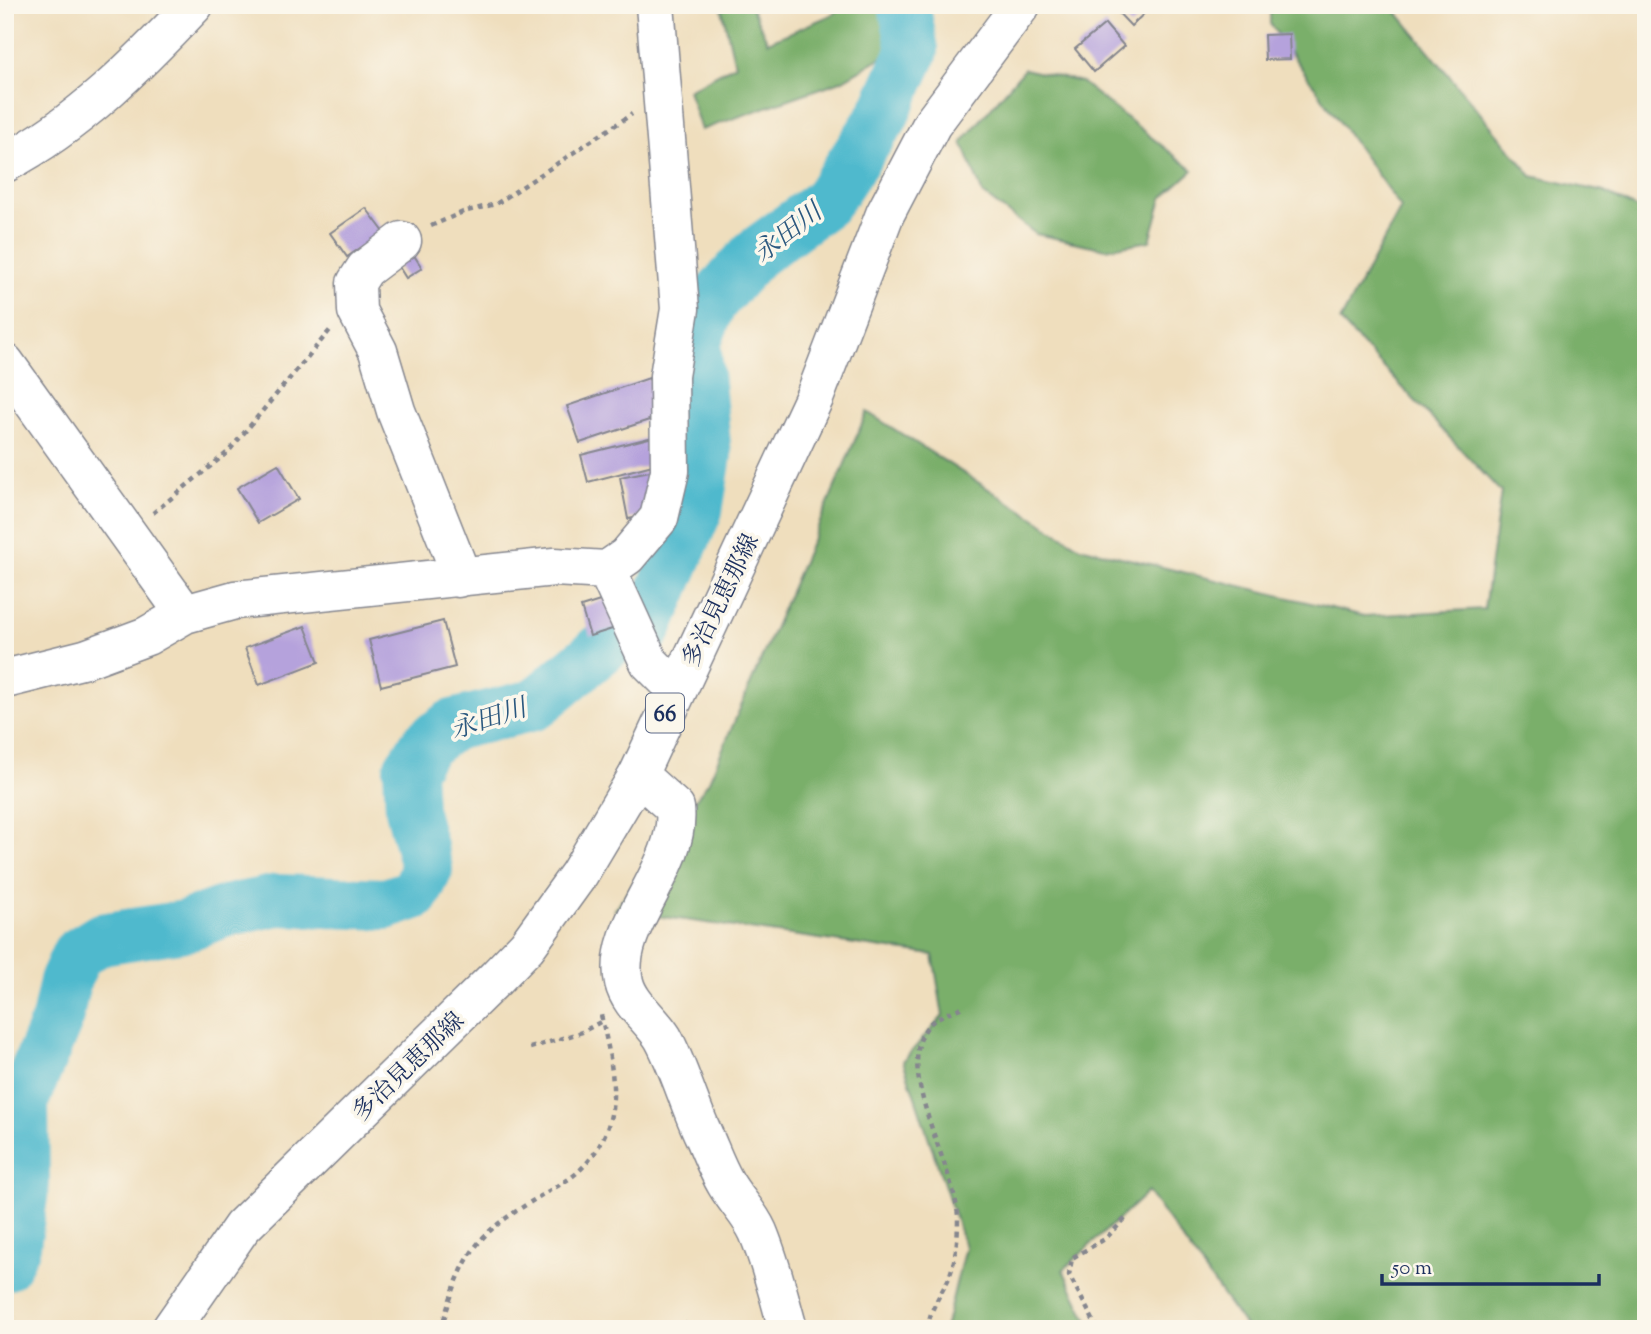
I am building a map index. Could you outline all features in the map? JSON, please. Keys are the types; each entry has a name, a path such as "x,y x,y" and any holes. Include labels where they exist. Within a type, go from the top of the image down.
{"street":[{"path":"5,163 28,151 107,92 194,5"},
{"path":"5,679 85,659 147,636 185,614 235,600 554,567 607,570 627,556 659,518 670,471 669,376 680,309 655,5"},
{"name":"多治見恵那線","path":"171,1329 242,1227 432,1043 527,946 579,874 638,775 676,689 762,514 816,397 885,214 932,124 1021,5"},
{"path":"402,241 365,270 356,283 357,310 378,351 396,411 456,562 458,578"},
{"path":"5,363 185,614"},
{"path":"607,570 649,662 676,689"},
{"path":"638,775 675,808 677,824 667,860 631,933 623,961 624,982 629,995 663,1039 726,1183 745,1208 758,1233 788,1329"}],"path":[{"path":"402,241 463,212 496,204 623,118 662,103"},
{"path":"126,529 189,486 228,452 341,318 357,310"},
{"path":"530,1048 582,1032 603,1022 624,982"},
{"path":"928,1329 937,1298 953,1264 958,1214 948,1172 923,1104 918,1070 919,1049 924,1032 932,1021 964,1006"},
{"path":"441,1329 455,1284 480,1241 514,1212 579,1172 606,1137 614,1101 600,1012"},
{"path":"1098,1329 1069,1275 1069,1266 1072,1258 1105,1239 1127,1217"},
{"path":"606,1329 610,1326 685,1324 716,1329"}],"green space":[{"path":"721,5 750,5 768,42 836,13 835,5 880,5 894,50 841,81 701,130 688,90 735,65"},
{"path":"1270,5 1398,5 1395,10 1532,176 1604,192 1646,213 1646,1329 1247,1329 1148,1192 1063,1270 1092,1329 945,1329 965,1247 903,1061 943,1016 933,955 614,910 709,781 867,412 1080,547 1364,616 1484,609 1501,492 1340,321 1401,208 1270,24"},
{"path":"1024,69 1081,82 1193,170 1162,198 1150,241 1106,249 1036,234 983,194 962,142"}],"building":[{"path":"1111,5 1153,5 1131,26"},
{"path":"1105,24 1124,46 1094,72 1075,49"},
{"path":"1289,34 1290,59 1265,60 1264,35"},
{"path":"366,208 384,232 347,257 330,233"},
{"path":"410,249 422,268 406,278 394,259"},
{"path":"649,378 661,416 580,443 567,406"},
{"path":"657,436 664,462 588,482 581,455"},
{"path":"278,464 299,499 258,523 237,488"},
{"path":"650,471 659,513 628,519 620,477"},
{"path":"616,596 625,625 590,636 581,607"},
{"path":"443,621 455,667 381,686 369,640"},
{"path":"305,626 319,662 259,685 245,648"}],"waterway":[{"name":"永田川","path":"5,1265 15,1245 24,1183 23,1101 57,1020 65,981 77,954 101,939 185,926 229,910 278,900 386,904 415,894 427,869 411,809 409,769 426,744 452,725 534,705 615,638 646,629 697,510 706,455 695,343 711,303 755,254 826,202 883,116 913,50 904,5"}]}
